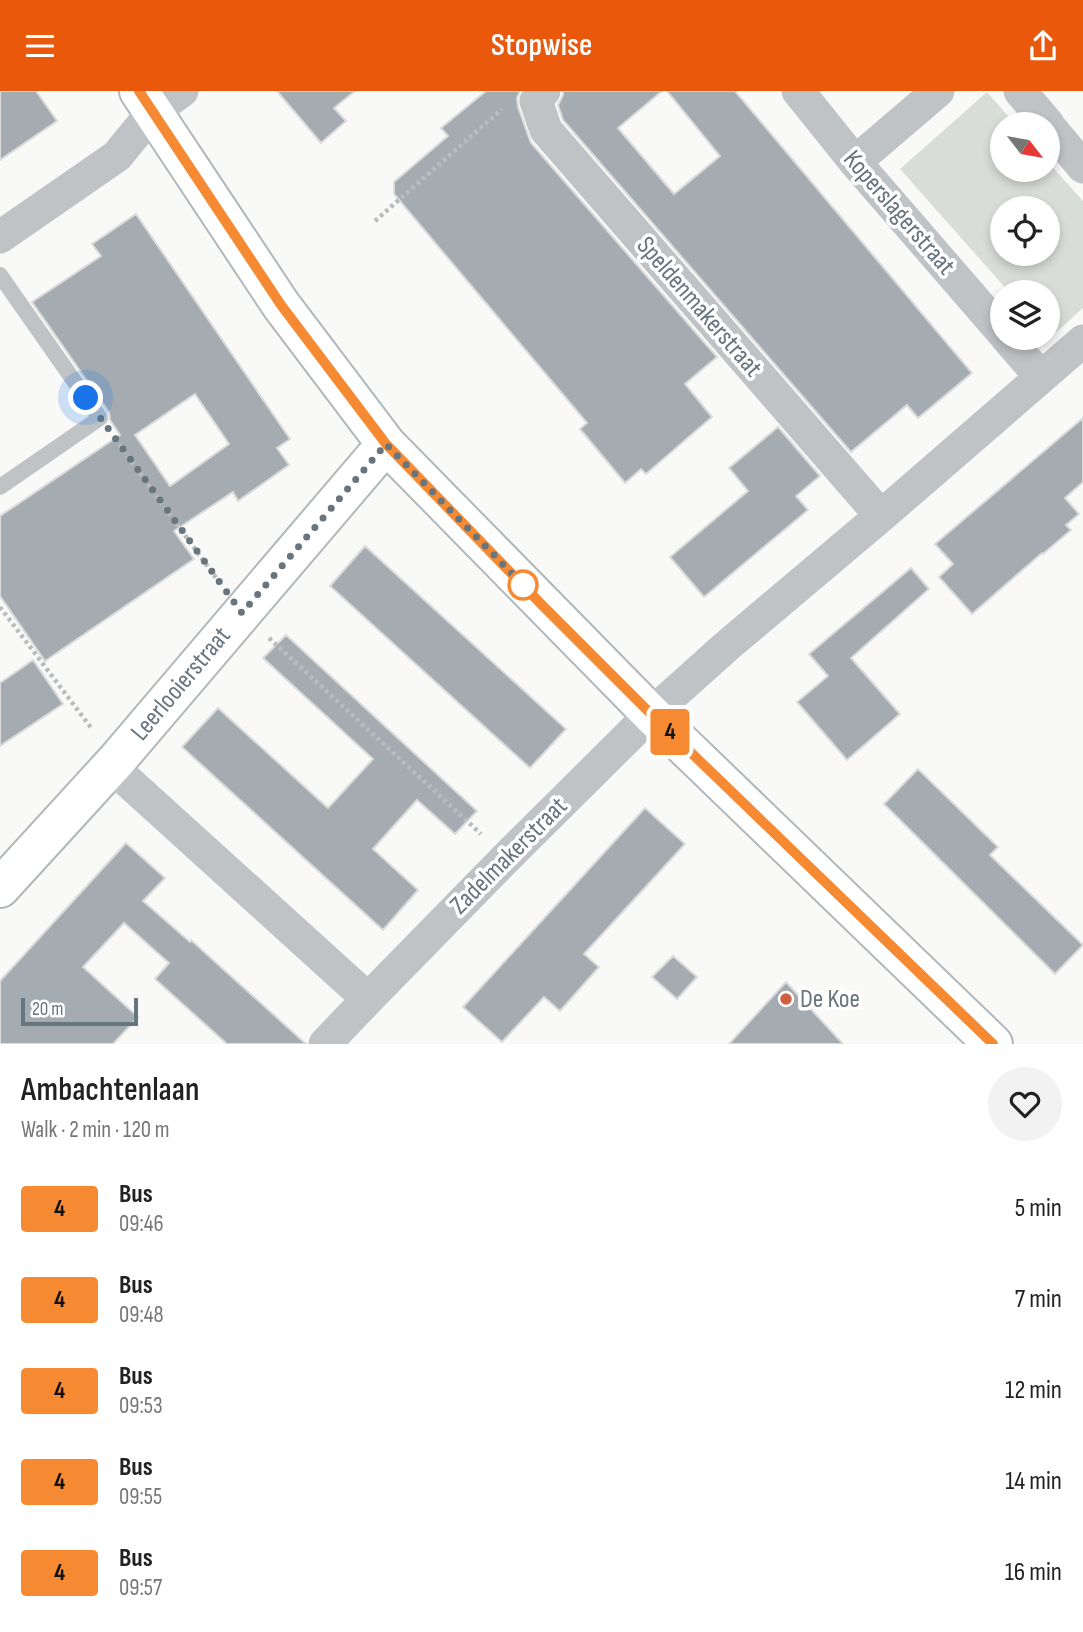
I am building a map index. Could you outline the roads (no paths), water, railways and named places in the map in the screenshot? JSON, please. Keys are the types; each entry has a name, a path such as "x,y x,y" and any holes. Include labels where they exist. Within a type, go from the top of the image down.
{"street":[{"name":"Koperslagerstraat","path":"798,91 855,162 990,318"},
{"path":"855,162 938,91"},
{"path":"1020,91 1037,112"},
{"name":"Speldenmakerstraat","path":"540,96 546,130 881,516"},
{"path":"0,237 117,156 158,98 281,305 386,444 651,714 993,1044"},
{"path":"1060,139 1083,167"},
{"path":"651,714 1083,341"},
{"path":"1017,350 1041,377"},
{"name":"Leerlooierstraat","path":"0,888 113,763 386,444"},
{"name":"Zadelmakerstraat","path":"325,1044 651,714"},
{"path":"113,763 368,999"}],"lane":[{"path":"0,275 100,418 0,487"}],"place":[{"name":"De Koe","path":"786,999"}]}
